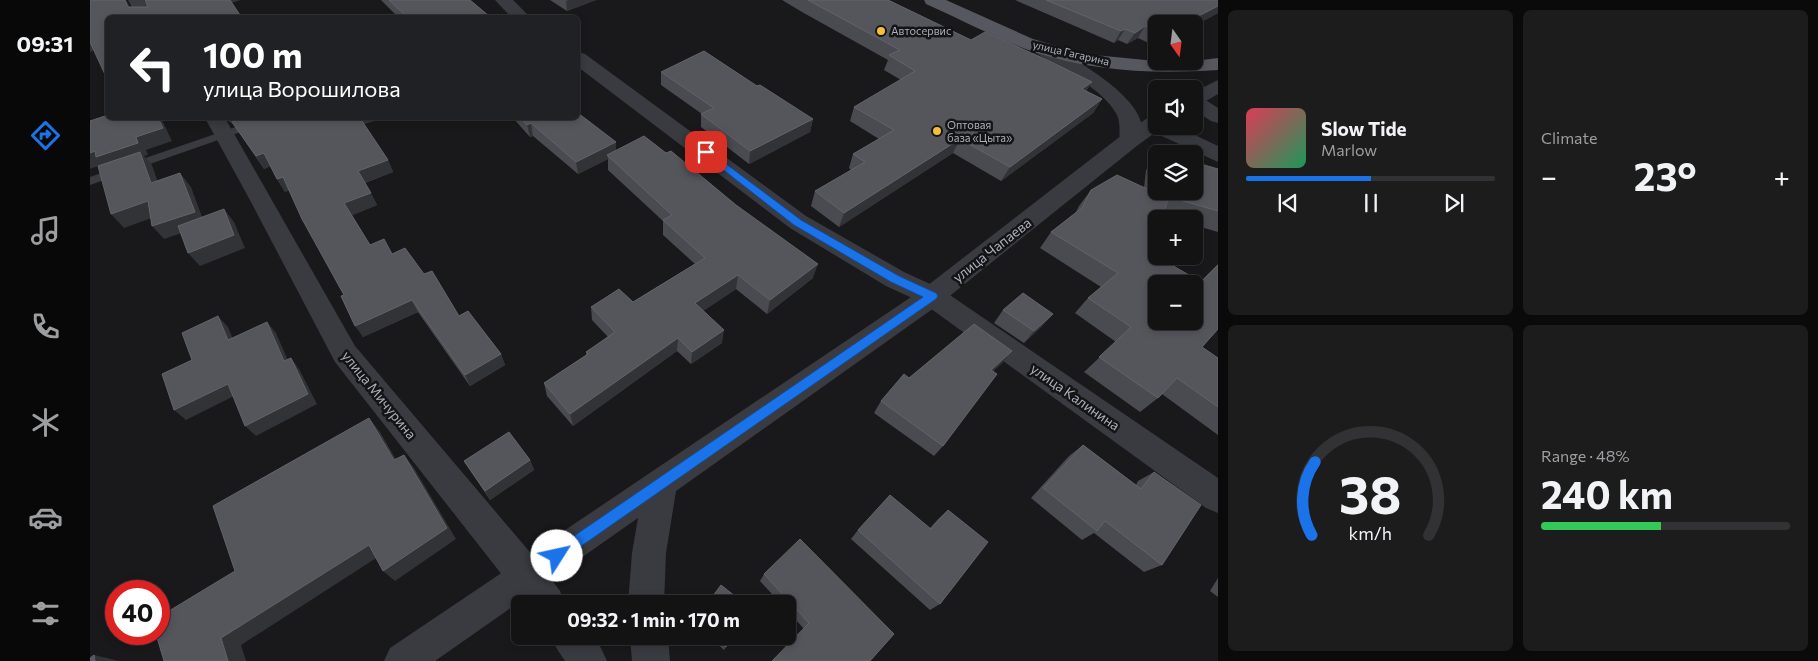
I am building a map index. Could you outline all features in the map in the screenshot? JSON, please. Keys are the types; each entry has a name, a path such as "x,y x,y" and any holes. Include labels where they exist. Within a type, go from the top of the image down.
{"main road":[{"name":"улица Гагарина","path":"932,0 1043,49 1074,56 1132,66 1177,67 1218,64"}],"street":[{"path":"136,0 145,15"},
{"path":"503,0 520,15"},
{"path":"1043,49 1104,90 1118,102 1131,124 1148,127"},
{"name":"улица Калинина","path":"580,59 798,222 895,279 932,296 1218,497"},
{"path":"1203,95 1218,86"},
{"path":"1203,106 1218,117"},
{"name":"улица Мичурина","path":"220,126 345,354 537,590"},
{"name":"улица Чапаева","path":"403,661 537,590 661,482 932,296 1148,130"},
{"path":"1168,135 1218,155"},
{"path":"647,595 649,553 661,482"},
{"path":"576,645 588,661"},
{"path":"650,645 651,661"}],"lane":[{"path":"90,181 220,126 258,120"}],"building":[{"path":"90,0 125,0 128,7 148,7 145,0 230,0 240,15 105,15 105,74 90,42"},
{"path":"389,0 470,0 488,15 405,15"},
{"path":"808,0 888,0 971,40 985,32 1092,82 1082,89 1102,99 1010,167 960,139 844,213 815,191 865,162 853,154 894,130 854,107 915,71 889,55 900,50"},
{"path":"1046,0 1218,0 1218,6 1200,15 1148,15 1148,27 1145,26 1135,33 1125,29 1121,31"},
{"path":"704,51 757,86 760,85 813,119 750,151 701,114 714,108 661,72"},
{"path":"580,115 616,142 576,162 531,123 527,125 523,120 580,120"},
{"path":"105,116 105,120 159,120 163,128 136,137 138,143 96,157 95,151 90,153 90,121"},
{"path":"238,120 361,120 388,160 358,171 371,193 344,203 370,245 384,239 392,254 405,248 424,274 432,271 459,316 468,311 501,354 465,375 412,300 355,326 341,296 344,295 302,219 283,177 277,179 264,153 256,156 232,122"},
{"path":"644,136 666,153 671,151 736,205 818,264 770,300 738,275 695,303 724,330 692,352 678,338 570,414 544,383 588,354 586,352 615,332 591,307 619,289 633,302 705,258 663,220 672,215 607,155"},
{"path":"140,152 151,183 180,173 195,212 152,226 148,201 111,214 98,166"},
{"path":"1203,165 1218,169 1218,211 1180,200 1203,200"},
{"path":"1117,175 1148,189 1148,200 1168,200 1165,210 1148,210 1148,265 1172,265 1189,275 1148,275 1148,330 1203,330 1203,280 1218,265 1218,329 1202,347 1218,358 1218,407 1177,378 1158,398 1099,357 1131,327 1088,298 1118,273 1051,232 1082,208 1091,190"},
{"path":"224,209 234,235 188,253 178,226"},
{"path":"1023,293 1053,314 1034,331 1003,310"},
{"path":"218,316 228,340 267,322 284,361 291,358 308,394 245,426 228,384 174,410 162,374 192,360 182,333"},
{"path":"974,324 1012,351 991,370 997,374 943,446 881,401 904,374 909,378"},
{"path":"369,418 394,460 404,455 447,528 383,571 369,545 221,638 228,661 164,661 159,645 170,645 170,610 235,571 213,506"},
{"path":"509,432 530,460 485,491 464,461"},
{"path":"1083,445 1141,489 1154,472 1201,505 1162,565 1105,521 1097,531 1043,488"},
{"path":"890,495 931,529 948,510 988,542 940,604 858,530"},
{"path":"800,539 894,634 870,661 772,661 788,645 796,645 796,636 809,623 796,609 796,595 783,595 764,574"},
{"path":"721,585 734,595 714,595"},
{"path":"94,655 95,661 90,661 90,658"}],"place":[{"name":"Автосервис","path":"881,31"},
{"name":"Оптовая база «Цыта»","path":"937,131"}],"route":[{"path":"557,556 661,482 932,296 895,279 798,222 706,152"}]}
